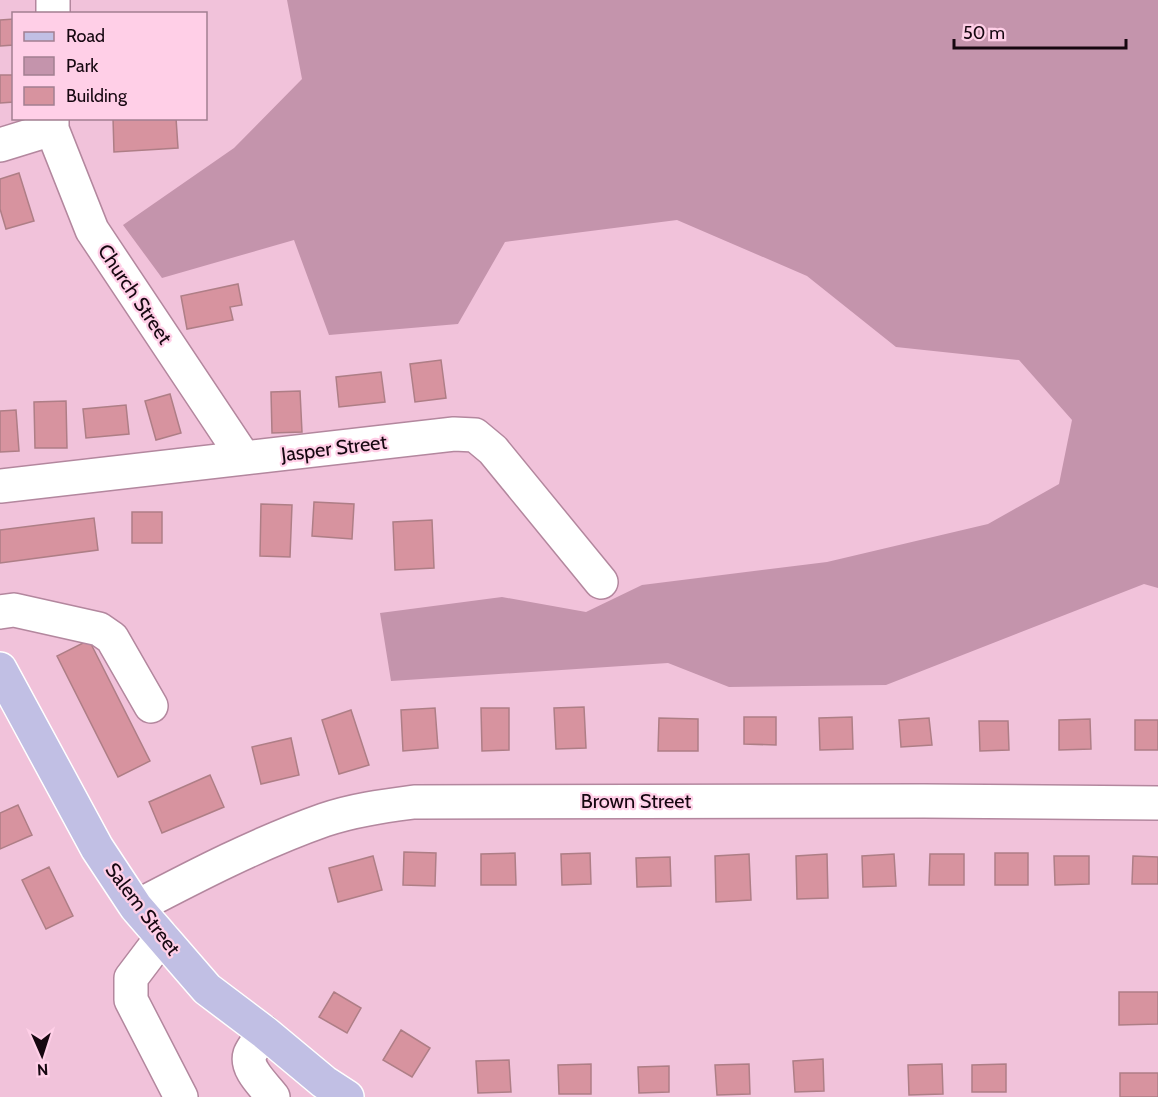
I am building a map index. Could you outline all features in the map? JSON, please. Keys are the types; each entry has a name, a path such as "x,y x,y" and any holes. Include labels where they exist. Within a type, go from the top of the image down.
{"main road":[{"name":"Salem Street","path":"0,669 97,848 136,907 207,989 346,1097"}],"street":[{"path":"0,146 52,124"},
{"name":"Church Street","path":"52,124 92,230 244,458"},
{"name":"Jasper Street","path":"0,486 454,434 475,435 493,450 601,582"},
{"path":"0,612 14,610 99,629 112,638 150,706"},
{"name":"Brown Street","path":"136,907 231,859 325,820 369,808 414,802 1158,802"},
{"path":"162,937 131,978 131,1000 181,1097"},
{"path":"264,1032 250,1055 250,1064 254,1073 273,1097"}],"green space":[{"path":"287,0 1158,0 1158,588 1144,584 886,685 729,687 668,663 391,681 380,613 502,597 586,612 642,585 827,562 988,524 1059,484 1072,420 1019,360 896,347 807,276 677,220 505,242 458,324 329,335 294,240 162,278 123,225 234,148 302,79"}],"building":[{"path":"12,19 12,45 0,46 0,20"},
{"path":"0,75 12,75 12,102 0,103"},
{"path":"113,120 176,120 178,148 114,152"},
{"path":"19,173 34,221 6,229 0,209 0,179"},
{"path":"238,284 242,305 230,307 233,320 187,329 181,296"},
{"path":"441,360 446,398 415,402 410,364"},
{"path":"381,372 385,402 339,407 336,377"},
{"path":"300,391 302,432 272,433 271,392"},
{"path":"170,394 181,433 156,440 145,401"},
{"path":"66,401 67,448 35,448 34,402"},
{"path":"126,405 129,434 86,438 83,409"},
{"path":"16,410 19,451 0,452 0,411"},
{"path":"314,502 354,504 352,539 312,536"},
{"path":"261,504 292,505 290,557 260,556"},
{"path":"132,512 162,512 162,543 132,543"},
{"path":"94,518 98,550 0,563 0,530"},
{"path":"432,520 434,568 395,570 393,522"},
{"path":"89,640 150,761 118,777 57,656"},
{"path":"584,707 586,748 556,749 554,708"},
{"path":"435,708 438,748 403,751 401,710"},
{"path":"481,708 509,708 509,750 482,751"},
{"path":"351,710 369,765 339,774 322,720"},
{"path":"744,717 776,717 776,745 744,744"},
{"path":"852,717 853,749 820,750 819,718"},
{"path":"659,718 698,719 698,751 658,751"},
{"path":"929,718 932,745 901,747 899,720"},
{"path":"1090,719 1091,749 1059,750 1059,720"},
{"path":"1135,720 1158,720 1158,750 1135,750"},
{"path":"979,721 1008,721 1009,750 980,751"},
{"path":"291,738 299,775 261,784 252,747"},
{"path":"210,775 224,807 162,833 149,802"},
{"path":"18,805 32,835 0,849 0,813"},
{"path":"404,852 436,853 435,886 403,885"},
{"path":"515,853 516,885 481,885 481,854"},
{"path":"590,853 591,884 562,885 561,854"},
{"path":"995,853 1028,853 1028,885 995,885"},
{"path":"749,854 751,900 716,902 715,856"},
{"path":"827,854 828,898 797,899 796,856"},
{"path":"894,854 896,886 863,887 862,856"},
{"path":"930,854 964,854 964,885 929,885"},
{"path":"373,856 382,890 338,902 329,868"},
{"path":"1054,856 1089,856 1089,884 1055,885"},
{"path":"1133,856 1158,857 1158,884 1132,884"},
{"path":"670,857 671,886 637,887 636,858"},
{"path":"49,867 73,916 46,929 22,880"},
{"path":"334,992 361,1008 347,1033 319,1017"},
{"path":"1119,992 1158,992 1158,1024 1119,1025"},
{"path":"401,1030 430,1048 412,1077 383,1060"},
{"path":"823,1059 824,1091 795,1092 793,1061"},
{"path":"509,1060 511,1092 478,1093 476,1061"},
{"path":"591,1064 591,1094 559,1094 558,1065"},
{"path":"749,1064 750,1094 717,1095 715,1065"},
{"path":"942,1064 943,1094 909,1095 908,1065"},
{"path":"1006,1064 1006,1092 972,1092 972,1065"},
{"path":"669,1066 669,1092 639,1093 638,1067"},
{"path":"1120,1073 1158,1073 1158,1097 1120,1097"}]}
